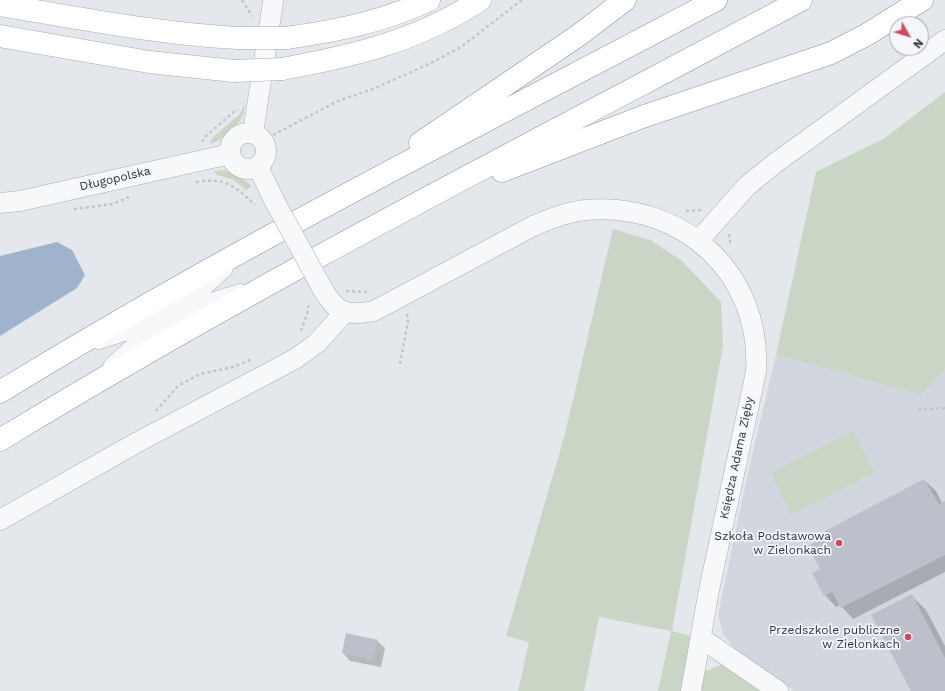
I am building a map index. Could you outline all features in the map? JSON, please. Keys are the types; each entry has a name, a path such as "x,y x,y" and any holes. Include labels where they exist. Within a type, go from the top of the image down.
{"main road":[{"path":"39,0 79,18"},
{"path":"0,5 164,32 239,38 286,38 332,32 365,24 399,13 429,0"},
{"path":"0,36 149,62 234,71 282,69 363,52 412,36 440,24 480,0"},
{"path":"330,204 579,35 625,0"},
{"path":"0,392 74,347 242,250 716,0"},
{"path":"0,440 97,381 263,286 801,0"},
{"path":"438,192 516,167 642,117 832,52 868,34 922,0"},
{"path":"0,48 39,43"}],"street":[{"path":"253,133 274,1"},
{"path":"698,241 747,186 774,164 945,40"},
{"path":"247,132 253,133 262,138 266,148 265,159 258,167 246,169 240,168 235,164 230,154 230,147 236,137 247,132"},
{"name":"Długopolska","path":"0,203 34,198 230,154"},
{"path":"0,520 136,443 295,359 317,343 344,313 334,306 267,206 258,167"},
{"name":"Księdza Adama Zięby","path":"344,313 362,314 374,311 533,226 554,217 583,210 616,210 637,212 671,224 698,241 715,256 728,271 744,300 754,331 756,372 691,691"},
{"path":"97,381 242,250"},
{"path":"74,347 263,286"},
{"path":"701,638 778,691"}],"path":[{"path":"272,135 338,101 373,89 429,64 460,47 522,0"},
{"path":"207,180 221,181 267,206"},
{"path":"344,291 371,293"},
{"path":"399,298 405,307 408,321 400,364"},
{"path":"302,329 309,306"},
{"path":"918,410 945,408"}],"shaded area":[{"name":"Szkoła Podstawowa w Zielonkach","path":"776,355 921,395 945,369 945,691 794,691 738,653 723,634 718,615 748,472"}],"green space":[{"path":"945,92 945,369 921,395 776,355 816,172 885,138"},
{"path":"245,104 242,117 238,124 222,139 209,144 214,136 239,115"},
{"path":"224,170 241,177 252,186 246,190 232,179 217,175 214,171"},
{"path":"613,229 650,240 681,260 721,302 723,346 672,631 691,636 682,691 658,691 671,631 599,617 584,691 518,691 529,642 506,636 565,434"},
{"path":"853,431 874,473 792,515 771,473"},
{"path":"723,664 764,691 697,691 699,674"}],"water":[{"path":"57,242 72,250 85,275 77,288 0,336 0,256"}],"building":[{"path":"924,479 939,504 945,501 945,555 841,608 832,592 824,596 812,573 820,569 808,546 827,536 825,531"},
{"name":"Przedszkole publiczne w Zielonkach","path":"912,594 945,658 945,691 911,691 871,615"},
{"path":"346,633 378,640 373,660 342,653"}],"place":[{"name":"Szkoła Podstawowa w Zielonkach","path":"839,543"},
{"name":"Przedszkole publiczne w Zielonkach","path":"908,637"}]}
